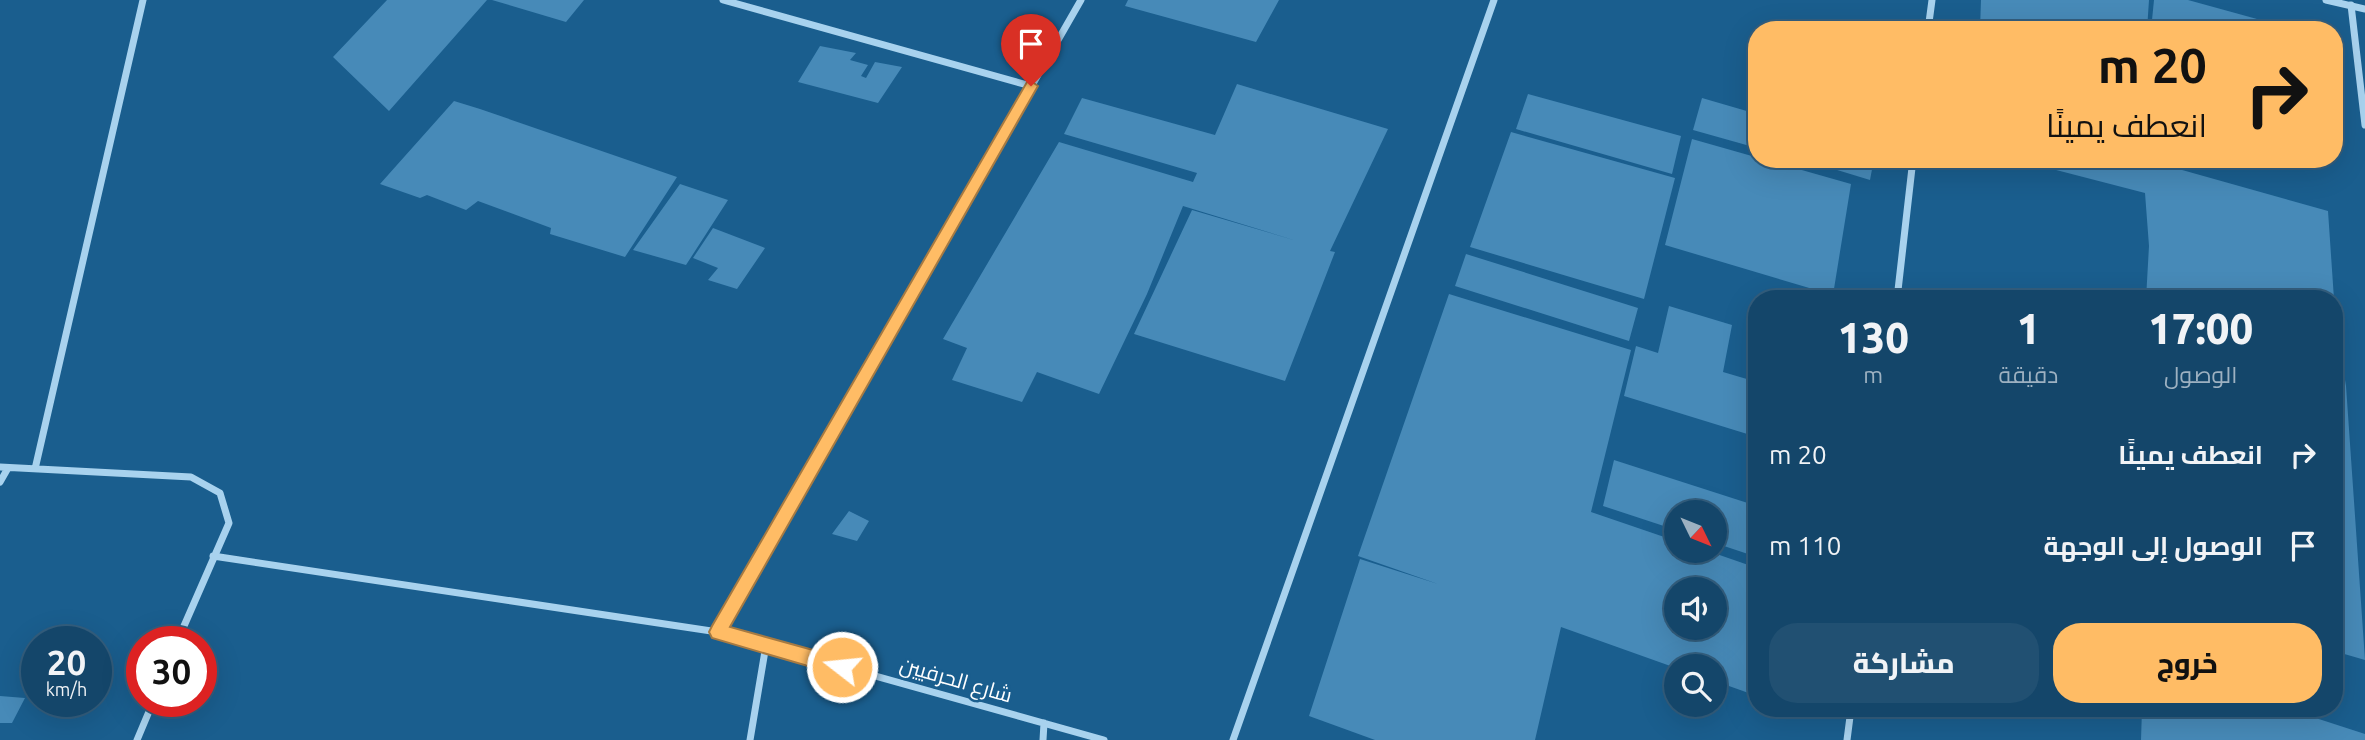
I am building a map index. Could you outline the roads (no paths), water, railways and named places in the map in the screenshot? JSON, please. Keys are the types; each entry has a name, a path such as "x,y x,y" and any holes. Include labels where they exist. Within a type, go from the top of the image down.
{"street":[{"path":"35,469 143,0"},
{"path":"723,0 1031,86"},
{"path":"718,632 1081,0"},
{"path":"1233,740 1494,0"},
{"path":"1929,21 1932,0"},
{"path":"2326,0 2365,9"},
{"path":"2351,5 2365,125"},
{"path":"1898,290 1912,168"},
{"path":"0,482 4,468 35,469 191,477 220,492 229,523 212,556 184,626"},
{"name":"شارع الحرفيين","path":"212,556 718,632 1104,740"},
{"path":"750,740 766,646"},
{"path":"137,740 147,717"},
{"path":"1847,740 1850,717"},
{"path":"1044,723 1044,740"}]}
